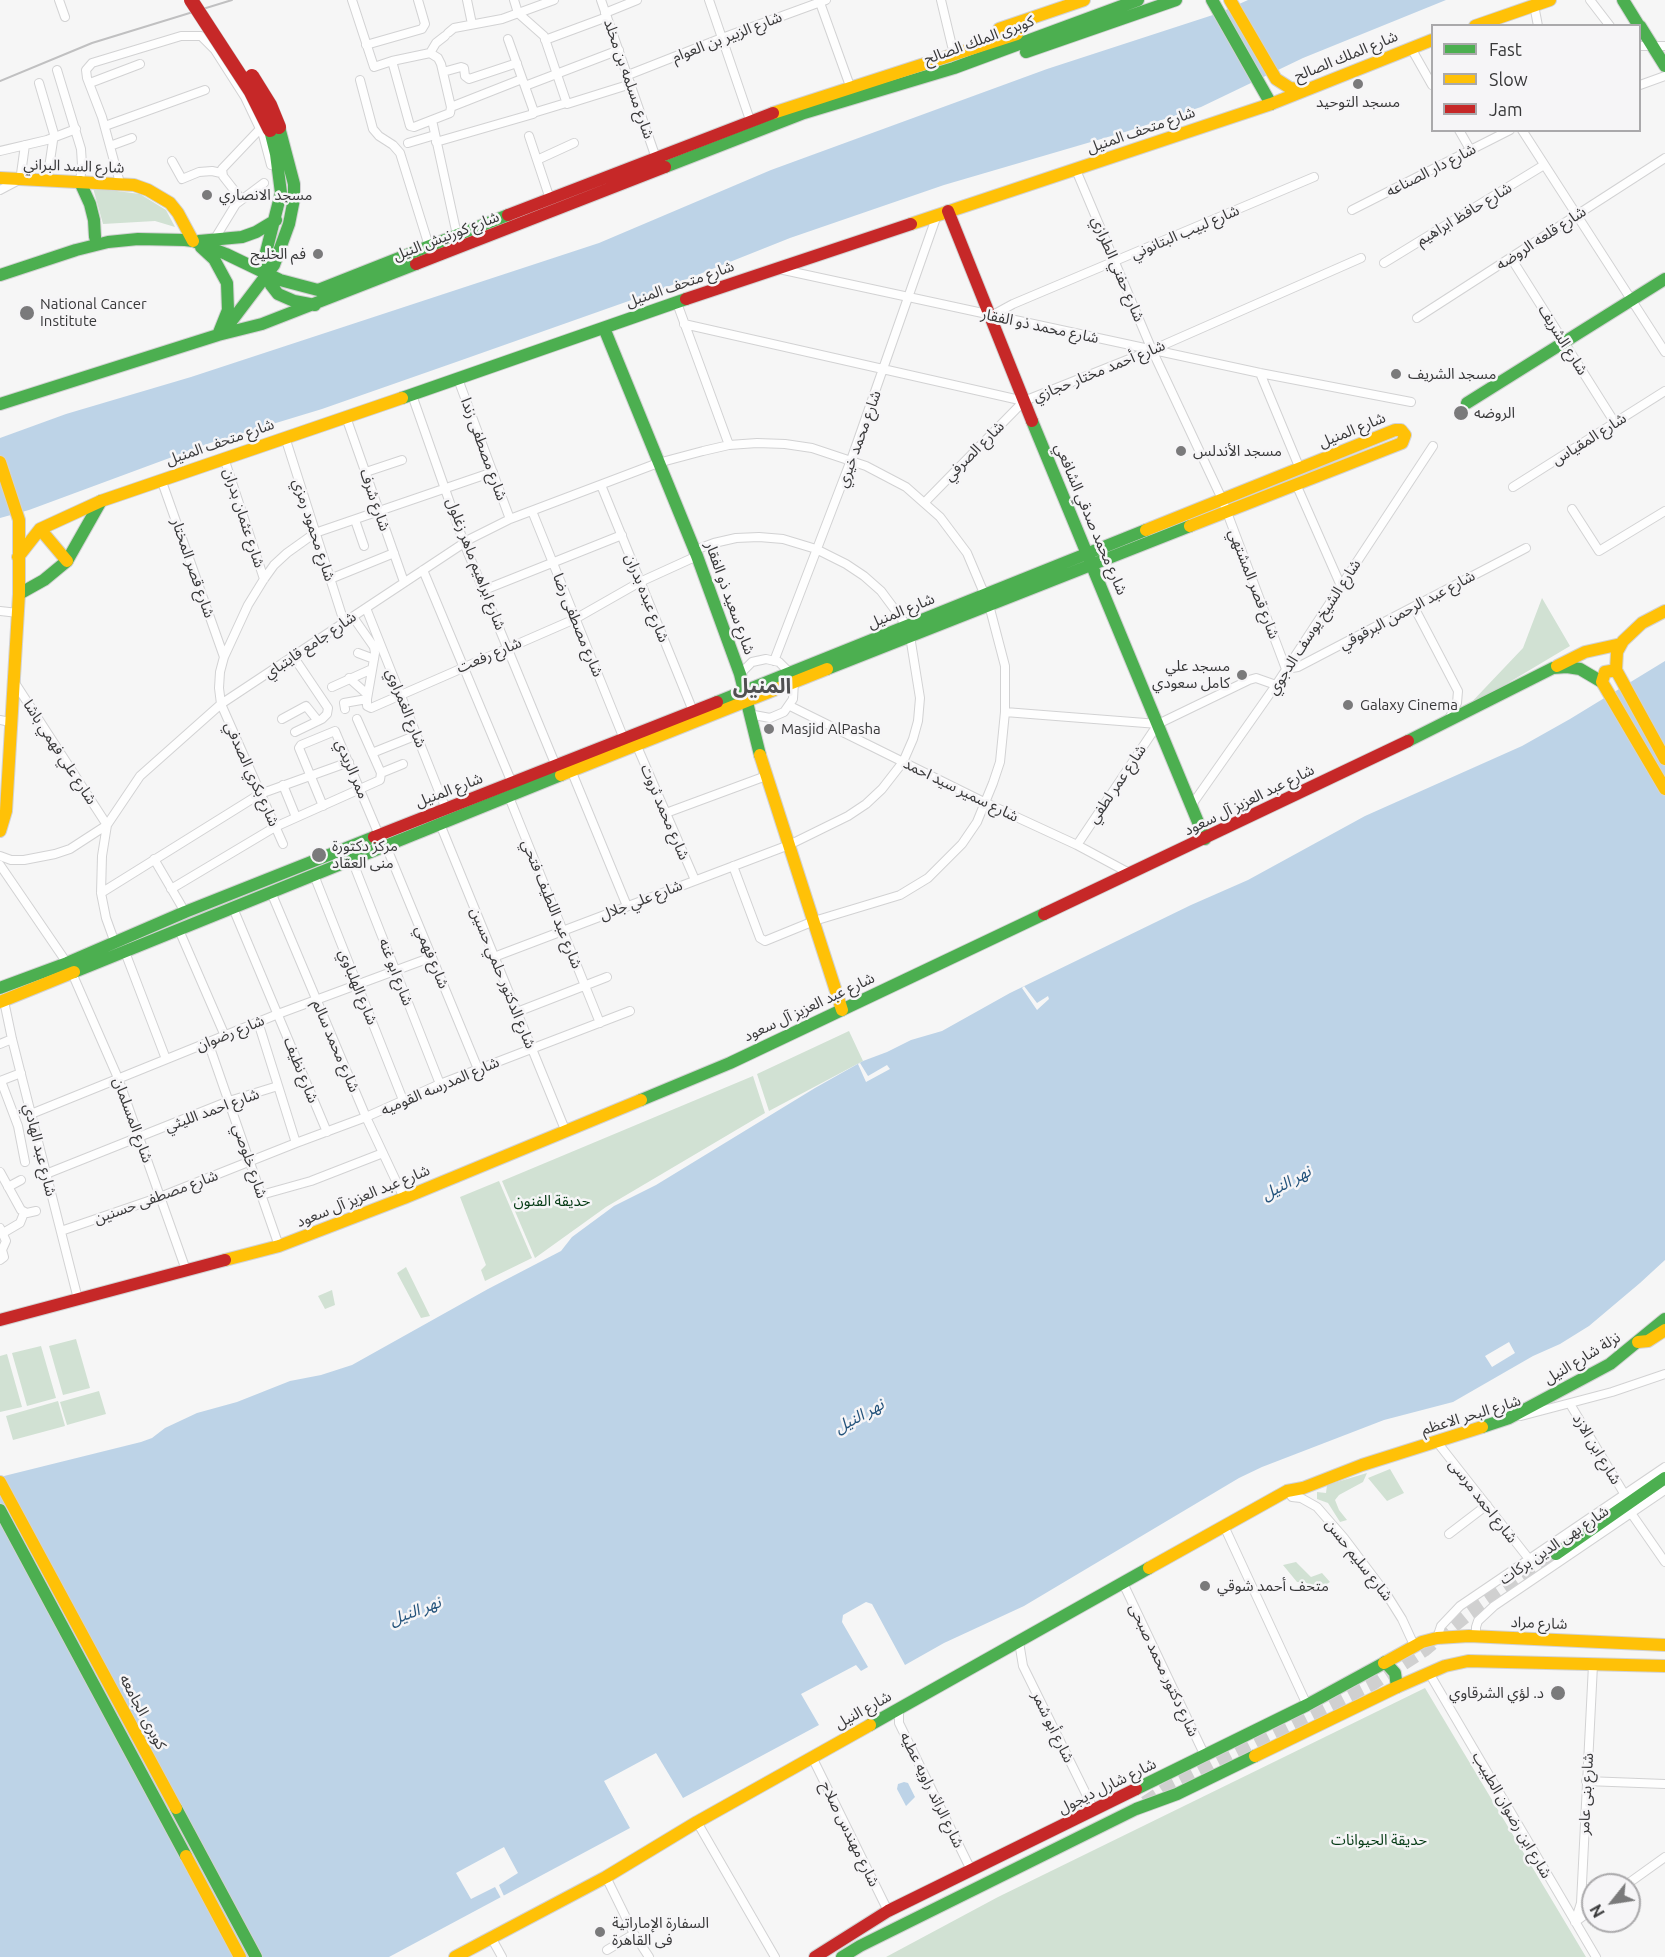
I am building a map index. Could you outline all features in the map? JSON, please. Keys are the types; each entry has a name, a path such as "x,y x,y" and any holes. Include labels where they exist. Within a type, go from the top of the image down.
{"main road":[{"path":"190,0 251,92 291,165 294,184 294,199 289,224 277,259 220,334"},
{"path":"201,0 259,86 270,129 281,193 276,220 264,255 264,264 271,285 278,294 294,301 315,305"},
{"path":"901,78 920,59 1084,0"},
{"name":"كوبرى الملك الصالح","path":"901,78 1113,0"},
{"name":"كوبرى الملك الصالح","path":"901,78 954,68 1142,3 1176,0"},
{"path":"1212,0 1264,91 1269,94 1277,92 1280,87 1233,3"},
{"path":"1481,24 1550,0"},
{"path":"1623,0 1638,24"},
{"path":"1198,1 1208,4 1219,13"},
{"path":"1641,29 1665,66"},
{"name":"شارع الملك الصالح","path":"1264,91 1306,90 1431,40"},
{"path":"1275,77 1290,88 1306,90"},
{"name":"شارع كورنيش النيل","path":"0,266 95,237 134,230 153,230 164,231 267,274 318,291 750,120 850,87 901,78"},
{"name":"شارع كورنيش النيل","path":"0,404 220,334 262,324 315,305 804,113 901,78"},
{"name":"شارع متحف المنيل","path":"18,557 40,529 101,501 458,380 776,268 1076,170 1264,91"},
{"name":"شارع السد البراني","path":"0,178 19,181 120,183 148,190 170,203 182,219 189,241"},
{"path":"80,182 90,204 95,237"},
{"name":"شارع محمد صدقي الشافعي","path":"943,213 991,316 1205,839"},
{"path":"0,275 99,244 138,239 189,241 242,237 276,220"},
{"path":"189,241 214,259 226,283 228,310 220,334"},
{"path":"1467,403 1665,279"},
{"name":"شارع سعيد ذو الفقار","path":"604,328 696,553 740,674 766,776 842,1010"},
{"name":"شارع المنيل","path":"1,997 120,947 185,912 383,840 440,824 556,766 746,701 792,677 1224,505 1300,469 1395,430 1401,430 1405,435 1402,443 1296,484 1224,505"},
{"path":"0,462 19,520 18,614 13,680 5,721 6,811 0,831"},
{"path":"19,594 44,580 67,561 101,501"},
{"path":"40,529 67,561"},
{"path":"1665,611 1642,623 1631,632 1621,644 1615,660 1616,670 1665,759"},
{"path":"1553,668 1585,652 1621,644"},
{"name":"شارع عبد العزيز آل سعود","path":"0,1320 279,1246 566,1132 730,1063 1131,875 1447,723 1540,673 1553,668 1580,669 1605,687"},
{"path":"1616,670 1608,669 1605,672 1605,687 1665,789"},
{"name":"شارع المنيل","path":"120,947 179,930 352,860 383,840 446,809 571,770 693,711 746,701"},
{"path":"1638,1342 1665,1319"},
{"path":"1638,1342 1648,1341 1665,1330"},
{"name":"نزلة شارع النيل","path":"1509,1418 1587,1378 1610,1364 1638,1342"},
{"name":"شارع البحر الاعظم","path":"1287,1491 1303,1488 1362,1465 1509,1418"},
{"name":"كوبرى الجامعه","path":"0,1482 256,1957"},
{"name":"شارع بهى الدين بركات","path":"1556,1554 1662,1486"},
{"name":"شارع النيل","path":"455,1957 606,1877 697,1822 1287,1491"},
{"name":"كوبرى الجامعه","path":"0,1510 240,1957"},
{"path":"1468,1661 1465,1646 1473,1636"},
{"name":"شارع مراد","path":"1414,1645 1437,1638 1473,1636 1665,1645"},
{"name":"شارع شارل ديجول","path":"815,1957 888,1911 1307,1705 1414,1645"},
{"path":"842,1957 1136,1809 1177,1794 1428,1672 1468,1661 1665,1666"},
{"path":"1385,1662 1395,1672 1397,1687"}],"street":[{"path":"59,0 65,17"},
{"path":"352,0 374,67 392,61 432,54"},
{"path":"366,45 422,29 425,24 418,0"},
{"path":"467,0 472,24"},
{"path":"514,0 518,13 540,30 566,103"},
{"path":"432,54 436,43 449,32 518,13 554,0"},
{"name":"شارع مسلمه بن مخلد","path":"601,0 656,158"},
{"path":"545,40 637,0"},
{"path":"710,0 750,120"},
{"path":"941,0 952,46"},
{"path":"1590,0 1608,24"},
{"path":"822,1 850,87"},
{"name":"شارع الزبير بن العوام","path":"408,143 436,139 566,103 570,105 722,38 822,1"},
{"path":"1534,5 1538,24"},
{"path":"120,183 105,126 86,70 92,63 181,36 201,36 215,50 239,88 270,129 222,169 221,173"},
{"path":"508,39 533,113"},
{"path":"1412,48 1431,82"},
{"path":"451,107 523,82 556,74 619,50"},
{"path":"392,61 410,126 414,127 450,113 451,107 441,64 432,54"},
{"path":"443,72 461,67 464,68 465,76 469,79 516,63"},
{"path":"90,83 140,64"},
{"path":"57,70 76,129 81,157 80,182"},
{"path":"1641,83 1665,76"},
{"path":"360,81 373,129 382,139 396,147 400,153 429,246"},
{"path":"39,83 54,137 47,182"},
{"path":"105,126 205,90"},
{"path":"432,120 457,236"},
{"path":"0,151 76,129"},
{"path":"1460,132 1471,151"},
{"name":"شارع دار الصناعه","path":"1352,210 1506,132"},
{"path":"1523,132 1665,352"},
{"path":"529,136 550,199"},
{"path":"110,146 132,138"},
{"path":"537,160 574,143"},
{"path":"0,190 19,181 25,145"},
{"name":"شارع قلعه الروضه","path":"1417,318 1665,158"},
{"path":"172,161 182,179 199,172 221,173 241,199"},
{"name":"شارع حافظ ابراهيم","path":"1384,263 1544,165"},
{"name":"شارع حفني الطرازي","path":"1076,170 1152,350 1224,505"},
{"name":"شارع لبيب البتانوني","path":"991,316 1013,304 1314,177"},
{"path":"213,240 241,199 264,183"},
{"name":"شارع محمد خيري","path":"774,661 851,460 909,297 943,213"},
{"name":"شارع أحمد مختار حجازي","path":"684,324 1024,401 1152,350 1360,258"},
{"name":"شارع الشريف","path":"1510,258 1615,423"},
{"name":"شارع محمد ذو الفقار","path":"776,268 1260,373 1411,402"},
{"path":"677,303 729,445"},
{"path":"1260,373 1300,469"},
{"name":"شارع مصطفى زندا","path":"458,380 510,519"},
{"name":"شارع المقياس","path":"1513,487 1665,391"},
{"name":"شارع ابراهيم ماهر زغلول","path":"412,395 464,543 556,766"},
{"name":"شارع الصرفي","path":"924,502 1024,401"},
{"name":"شارع شرف","path":"346,417 404,582"},
{"name":"شارع محمود رمزي","path":"285,437 344,622"},
{"name":"شارع جامع قايتباي","path":"166,1059 106,918 101,893 107,825 140,776 221,704 464,543 510,519 658,463 729,445 785,444 812,448 851,460 887,475 924,502 955,535 967,553 987,600 1005,666 1005,712 1000,762 986,803 977,822 962,844 944,864 914,888 814,921"},
{"name":"شارع الشيخ يوسف الدجوي","path":"1191,806 1276,685 1433,446"},
{"name":"شارع عثمان بدران","path":"224,458 264,579"},
{"path":"366,472 402,460"},
{"path":"221,704 219,680 224,657 244,613 264,579 287,553 315,532 380,512 493,472"},
{"name":"شارع قصر المختار","path":"161,479 224,657"},
{"path":"1296,484 1341,586"},
{"name":"شارع عبده بدران","path":"601,485 693,711"},
{"name":"شارع قصر المشتهي","path":"1224,505 1286,669"},
{"path":"1572,508 1599,551 1665,512"},
{"name":"شارع مصطفى رضا","path":"532,511 575,619 630,742"},
{"path":"355,520 364,546"},
{"path":"484,590 622,536"},
{"name":"شارع رفعت","path":"367,696 367,706 371,708 575,619 714,543 736,538 783,539 816,549 846,564 881,591 909,631"},
{"name":"شارع عبد الرحمن البرقوقي","path":"1286,669 1298,667 1526,548"},
{"path":"330,579 394,553"},
{"name":"شارع عبد اللطيف فتحي","path":"423,570 463,666 562,930 600,1023"},
{"path":"1414,607 1458,691 1457,703 1447,723"},
{"name":"شارع الغمراوي","path":"366,608 446,809"},
{"path":"0,611 18,614"},
{"path":"353,617 374,647 367,696"},
{"name":"شارع علي جلال","path":"494,957 789,845 848,816 866,804 882,789 903,762 918,721 920,698 909,631"},
{"path":"358,653 374,659"},
{"path":"293,656 327,704 327,714 295,732"},
{"path":"740,674 752,663 760,660 774,661 784,666 792,677 795,690 790,706 784,712 770,718 754,716 746,701"},
{"path":"332,687 372,669"},
{"path":"349,678 367,696"},
{"path":"1005,712 1158,724 1249,680 1260,679 1276,685"},
{"name":"شارع علي فهمي باشا","path":"13,680 107,825"},
{"path":"345,709 344,703 367,696"},
{"name":"شارع بكري الصدفي","path":"221,704 283,844"},
{"path":"282,719 306,706 318,721"},
{"name":"شارع سمير سيد احمد","path":"790,706 986,803 1077,845 1131,875"},
{"path":"171,889 275,827 380,780 381,773 357,720"},
{"name":"شارع عمر لطفي","path":"1077,845 1158,724"},
{"name":"ممر الريدي","path":"323,806 299,747 332,732 337,733 383,840"},
{"path":"372,753 417,735"},
{"name":"شارع محمد ثروت","path":"630,742 666,813 694,880"},
{"path":"101,893 260,794 349,762"},
{"path":"381,773 403,764"},
{"path":"571,770 627,906"},
{"path":"666,813 766,776"},
{"path":"283,785 297,817"},
{"name":"شارع الدكتور حلمي حسين","path":"440,824 566,1132"},
{"path":"0,856 10,860 24,860 55,854 70,849 107,825"},
{"name":"شارع فهمي","path":"383,840 478,1069"},
{"path":"154,859 185,912"},
{"name":"شارع ابو غنه","path":"352,860 440,1084"},
{"name":"شارع المسلمان","path":"0,865 70,968 118,1078 186,1270"},
{"path":"733,866 762,940 765,941 814,921"},
{"name":"شارع الهلباوي","path":"314,875 403,1100"},
{"name":"شارع محمد سالم","path":"272,892 366,1118 404,1198"},
{"name":"شارع نظيف","path":"233,908 327,1132"},
{"path":"179,930 225,1036"},
{"name":"شارع رضوان","path":"31,1114 278,1014 432,957"},
{"path":"517,1012 608,977"},
{"name":"شارع عبد الهادي","path":"1,997 78,1299"},
{"name":"شارع المدرسه القوميه","path":"251,1162 366,1118 440,1084 630,1011"},
{"path":"258,1022 296,1143"},
{"path":"0,1044 12,1039"},
{"name":"شارع خلوصي","path":"208,1042 279,1246"},
{"path":"21,1073 1,1079 18,1126 25,1162"},
{"name":"شارع احمد الليثي","path":"46,1174 229,1101 278,1086"},
{"path":"261,1195 311,1181 383,1153"},
{"name":"شارع مصطفى حسنين","path":"61,1231 160,1197 251,1162"},
{"path":"0,1172 5,1187 24,1213"},
{"path":"5,1187 21,1180"},
{"path":"24,1213 36,1211"},
{"path":"0,1260 4,1257 2,1250 6,1241 1,1231 20,1223 24,1213"},
{"name":"شارع البحر الاعظم","path":"1509,1418 1570,1404 1665,1374"},
{"name":"شارع ابن الازد","path":"1570,1404 1625,1495"},
{"name":"شارع احمد مرسى","path":"1437,1442 1529,1559"},
{"path":"1437,1638 1441,1626 1460,1606 1665,1467"},
{"name":"شارع بهى الدين بركات","path":"1473,1636 1486,1612 1631,1513 1662,1486"},
{"name":"شارع سليم حسن","path":"1287,1491 1292,1497 1301,1498 1317,1507 1344,1538 1387,1595 1414,1645"},
{"path":"1449,1534 1487,1505"},
{"path":"1631,1513 1665,1562"},
{"path":"1224,1526 1307,1705"},
{"name":"شارع دكتور محمد صبحى","path":"1124,1583 1205,1756"},
{"name":"شارع أبو شمر","path":"1018,1642 1023,1666 1094,1810"},
{"name":"شارع بنى عامر","path":"1575,1922 1581,1903 1593,1665"},
{"name":"شارع ابن رضوان الطبيب","path":"1428,1672 1596,1957"},
{"name":"شارع الرائد راويه عطيه","path":"899,1709 899,1723 971,1870"},
{"name":"شارع مهندس صلاح","path":"812,1757 888,1911"},
{"path":"1586,1781 1665,1784"},
{"path":"697,1822 776,1957"},
{"path":"1641,1875 1665,1858"},
{"path":"606,1877 634,1934 649,1957"},
{"path":"1575,1922 1581,1918"},
{"path":"607,1950 634,1934"},
{"path":"492,1939 502,1957"}],"green space":[{"path":"93,188 140,194 166,210 175,227 155,221 103,224"},
{"path":"1542,598 1570,646 1466,708 1523,648"},
{"path":"849,1031 863,1061 769,1111 757,1074"},
{"name":"حديقة الفنون","path":"753,1076 765,1113 606,1207 535,1258 502,1181"},
{"path":"499,1181 532,1258 485,1281 481,1270 486,1265 460,1197"},
{"path":"406,1267 430,1316 421,1318 397,1273"},
{"path":"332,1290 335,1305 325,1309 318,1296"},
{"path":"76,1339 90,1388 63,1395 49,1346"},
{"path":"41,1346 56,1398 27,1406 12,1353"},
{"path":"7,1354 22,1407 0,1412 0,1356"},
{"path":"99,1391 106,1414 67,1425 60,1402"},
{"path":"58,1401 65,1426 13,1440 6,1416"},
{"path":"1390,1469 1404,1493 1387,1501 1368,1478"},
{"path":"1367,1473 1363,1482 1339,1495 1335,1500 1347,1520 1340,1522 1328,1503 1317,1499 1317,1492 1326,1493 1327,1485"},
{"path":"1296,1562 1311,1577 1322,1573 1330,1582 1317,1590 1305,1582 1297,1582 1283,1565"},
{"name":"حديقة الحيوانات","path":"1425,1688 1586,1957 886,1957 998,1897"}],"water":[{"path":"1248,0 1446,0 1303,58 1201,107 1125,132 944,185 790,238 657,291 459,361 322,409 210,443 29,510 0,518 0,438 66,414 191,377 599,243 771,170 1047,69 1219,13"},
{"name":"نهر النيل","path":"1665,661 1665,1260 1589,1326 1453,1402 1384,1420 1239,1478 1024,1606 944,1643 905,1665 872,1604 866,1602 843,1615 842,1622 868,1667 861,1671 856,1665 801,1694 819,1725 683,1798 656,1753 604,1781 630,1828 389,1957 0,1957 0,1477 141,1442 197,1413 237,1402 290,1381 321,1375 352,1365 561,1251 572,1237 614,1206 656,1185 863,1061 911,1040 942,1031 1010,993 1191,905 1248,880 1365,816 1522,746"},
{"path":"908,1783 915,1797 906,1806 897,1789 898,1784"}],"pier":[{"path":"1024,986 1037,1003 1048,996 1049,999 1037,1010 1022,988"},
{"path":"860,1063 868,1076 887,1065 890,1069 866,1082 858,1064"},
{"path":"1509,1342 1515,1353 1492,1367 1485,1356"},
{"path":"656,1754 676,1790 655,1757 608,1782 627,1817 625,1818 605,1782"},
{"path":"504,1847 518,1873 499,1885 504,1896 501,1898 495,1887 471,1899 456,1873"}],"tunnel":[{"path":"1145,1803 1171,1786 1375,1682 1424,1650 1468,1614 1556,1554"}],"railway":[{"path":"0,81 92,43 232,0"}],"traffic: fast":[{"path":"665,167 804,113 954,68 1138,0"},
{"path":"1026,52 1176,0"},
{"path":"1212,0 1271,104"},
{"path":"1623,0 1638,24"},
{"path":"1641,28 1665,66"},
{"path":"224,331 274,265 289,224 294,199 294,184 279,127"},
{"path":"270,130 281,193 263,264 271,285 278,294 294,301 315,305"},
{"path":"80,182 90,204 95,237"},
{"path":"0,275 108,242 138,239 185,240 226,254 280,280 318,290 508,215"},
{"path":"199,241 242,237 276,220"},
{"path":"201,247 214,259 227,283 228,310 218,335"},
{"path":"0,404 218,335 262,324 416,264"},
{"path":"1467,403 1665,279"},
{"path":"402,398 686,299"},
{"path":"604,328 697,556 740,674 760,755"},
{"path":"1032,421 1205,839"},
{"path":"19,594 44,580 67,561 101,501"},
{"path":"827,669 1190,526"},
{"path":"717,702 1146,530"},
{"path":"1408,741 1553,668 1580,669 1602,682"},
{"path":"74,972 561,775"},
{"path":"0,988 67,963 185,912 374,837"},
{"path":"641,1100 730,1063 1044,914"},
{"path":"1482,1427 1509,1418 1610,1364 1665,1319"},
{"path":"1556,1554 1665,1478"},
{"path":"0,1510 186,1856"},
{"path":"870,1725 1149,1568"},
{"path":"1385,1662 1395,1673 1397,1687"},
{"path":"1136,1789 1307,1705 1384,1663"},
{"path":"842,1957 1136,1809 1177,1794 1255,1756"},
{"path":"176,1808 256,1957"}],"traffic: slow":[{"path":"999,29 1084,0"},
{"path":"1230,0 1276,79 1290,88 1306,90"},
{"path":"1481,24 1550,0"},
{"path":"773,113 1017,34"},
{"path":"911,224 1271,104 1431,40"},
{"path":"0,178 134,185 170,203 193,241"},
{"path":"18,557 40,529 101,501 402,398"},
{"path":"1146,530 1395,430 1401,430 1405,435 1402,443 1190,526"},
{"path":"0,462 19,520 19,594 6,811 0,831"},
{"path":"40,529 67,561"},
{"path":"1616,670 1617,652 1623,641 1642,623 1665,611"},
{"path":"1557,666 1585,652 1621,644"},
{"path":"561,775 827,669"},
{"path":"1665,759 1616,670 1605,672 1602,682 1665,789"},
{"path":"760,755 842,1010"},
{"path":"0,1002 74,972"},
{"path":"225,1260 279,1246 404,1198 641,1100"},
{"path":"1638,1342 1648,1341 1665,1330"},
{"path":"1149,1568 1287,1491 1303,1488 1362,1465 1482,1427"},
{"path":"0,1482 176,1808"},
{"path":"1384,1663 1422,1642 1437,1638 1469,1636 1665,1645"},
{"path":"1255,1756 1445,1666 1468,1661 1665,1666"},
{"path":"455,1957 606,1877 697,1822 870,1725"},
{"path":"186,1856 240,1957"}],"traffic: jam":[{"path":"191,0 251,92 270,130"},
{"path":"252,76 270,105 279,127"},
{"path":"508,215 773,113"},
{"path":"416,264 665,167"},
{"path":"948,211 1032,421"},
{"path":"686,299 911,224"},
{"path":"374,837 717,702"},
{"path":"1044,914 1408,741"},
{"path":"0,1320 225,1260"},
{"path":"815,1957 888,1911 1136,1789"}],"place":[{"name":"مسجد التوحيد","path":"1358,84"},
{"name":"مسجد الانصاري","path":"207,195"},
{"name":"فم الخليج","path":"318,254"},
{"name":"National Cancer Institute","path":"27,313"},
{"name":"مسجد الشريف","path":"1396,374"},
{"name":"الروضه","path":"1461,413"},
{"name":"مسجد الأندلس","path":"1181,451"},
{"name":"مسجد علي كامل سعودي","path":"1242,675"},
{"name":"Galaxy Cinema","path":"1348,705"},
{"name":"Masjid AlPasha","path":"769,729"},
{"name":"مركز دكتورة منى العقاد","path":"319,855"},
{"name":"متحف أحمد شوقي","path":"1205,1586"},
{"name":"د. لؤي الشرقاوي","path":"1558,1693"},
{"name":"السفارة الإماراتية فى القاهرة","path":"600,1932"}],"district":[{"name":"المنيل","path":"762,686"}]}
